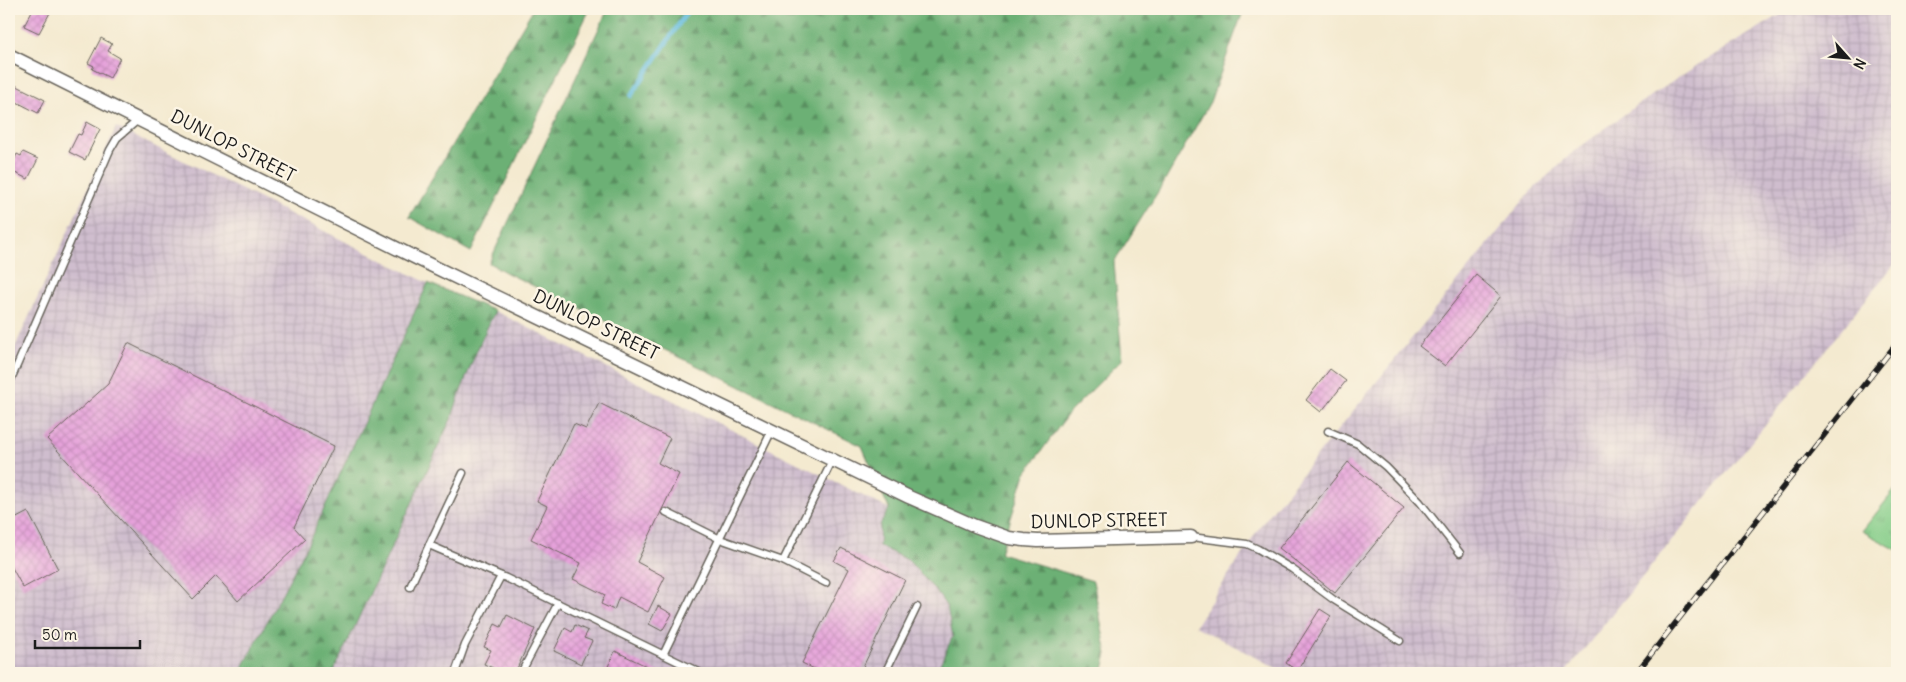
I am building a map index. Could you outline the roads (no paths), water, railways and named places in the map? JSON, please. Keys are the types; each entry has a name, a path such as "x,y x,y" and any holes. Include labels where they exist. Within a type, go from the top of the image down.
{"street":[{"name":"DUNLOP STREET","path":"9,55 416,258 957,518 1009,538 1038,541 1191,537"}],"lane":[{"path":"9,384 110,150 117,138 139,119"},
{"path":"663,655 772,430"},
{"path":"1328,431 1358,444 1386,467 1420,502 1460,553"},
{"path":"783,561 833,460"},
{"path":"410,587 463,473"},
{"path":"666,512 720,539 783,561 826,582"},
{"path":"1191,537 1247,544 1258,549 1281,562 1334,600 1400,641"},
{"path":"429,545 501,576 701,673"},
{"path":"455,673 465,645 501,576"},
{"path":"521,673 558,603"},
{"path":"885,673 918,607"}],"waterway":[{"path":"631,96 689,9"}],"railway":[{"path":"1636,673 1897,343"}]}
